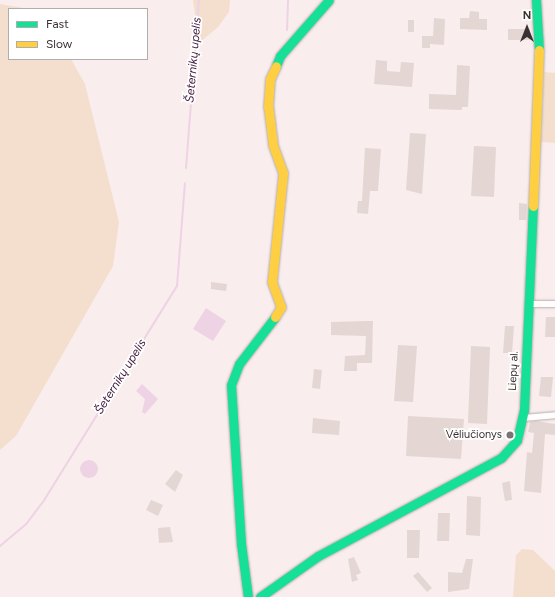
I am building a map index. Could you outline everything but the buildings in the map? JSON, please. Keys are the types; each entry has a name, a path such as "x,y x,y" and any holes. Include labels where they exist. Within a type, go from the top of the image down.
{"street":[{"path":"248,597 241,544 231,385 240,364 255,340 274,320 281,306 272,282 283,173 273,145 268,107 270,79 280,56 329,0"},
{"name":"Liepų al.","path":"260,597 311,560 501,458 513,447 520,433 523,418 529,304 539,60 536,0"},
{"path":"529,304 555,304"},
{"path":"523,418 555,415"}],"shaded area":[{"path":"193,0 230,0 229,12 218,27 199,43"},
{"path":"0,4 23,8 8,8 8,60 72,60 85,84 119,222 113,266 16,436 0,450"},
{"path":"544,72 555,73 555,143 541,142"},
{"path":"206,308 226,321 213,341 193,329"},
{"path":"142,384 158,399 145,414 142,412 145,399 136,391"},
{"path":"89,460 95,463 98,469 95,475 89,478 83,475 80,469 83,463"},
{"path":"522,549 533,550 555,571 555,597 513,597 516,555"}],"waterway":[{"name":"Šeternikų upelis","path":"186,168 199,0"},
{"path":"287,30 288,0"},
{"name":"Šeternikų upelis","path":"0,546 27,523 43,502 177,286 185,183"}],"traffic: fast":[{"path":"276,66 280,56 329,0"},
{"path":"536,0 539,50"},
{"path":"260,597 318,556 501,458 517,440 524,410 533,206"},
{"path":"248,597 241,544 231,385 239,364 275,317"}],"traffic: slow":[{"path":"533,206 539,50"},
{"path":"275,317 281,307 272,282 283,173 273,145 268,107 270,79 276,66"}],"place":[{"name":"Vėliučionys","path":"510,435"}]}
